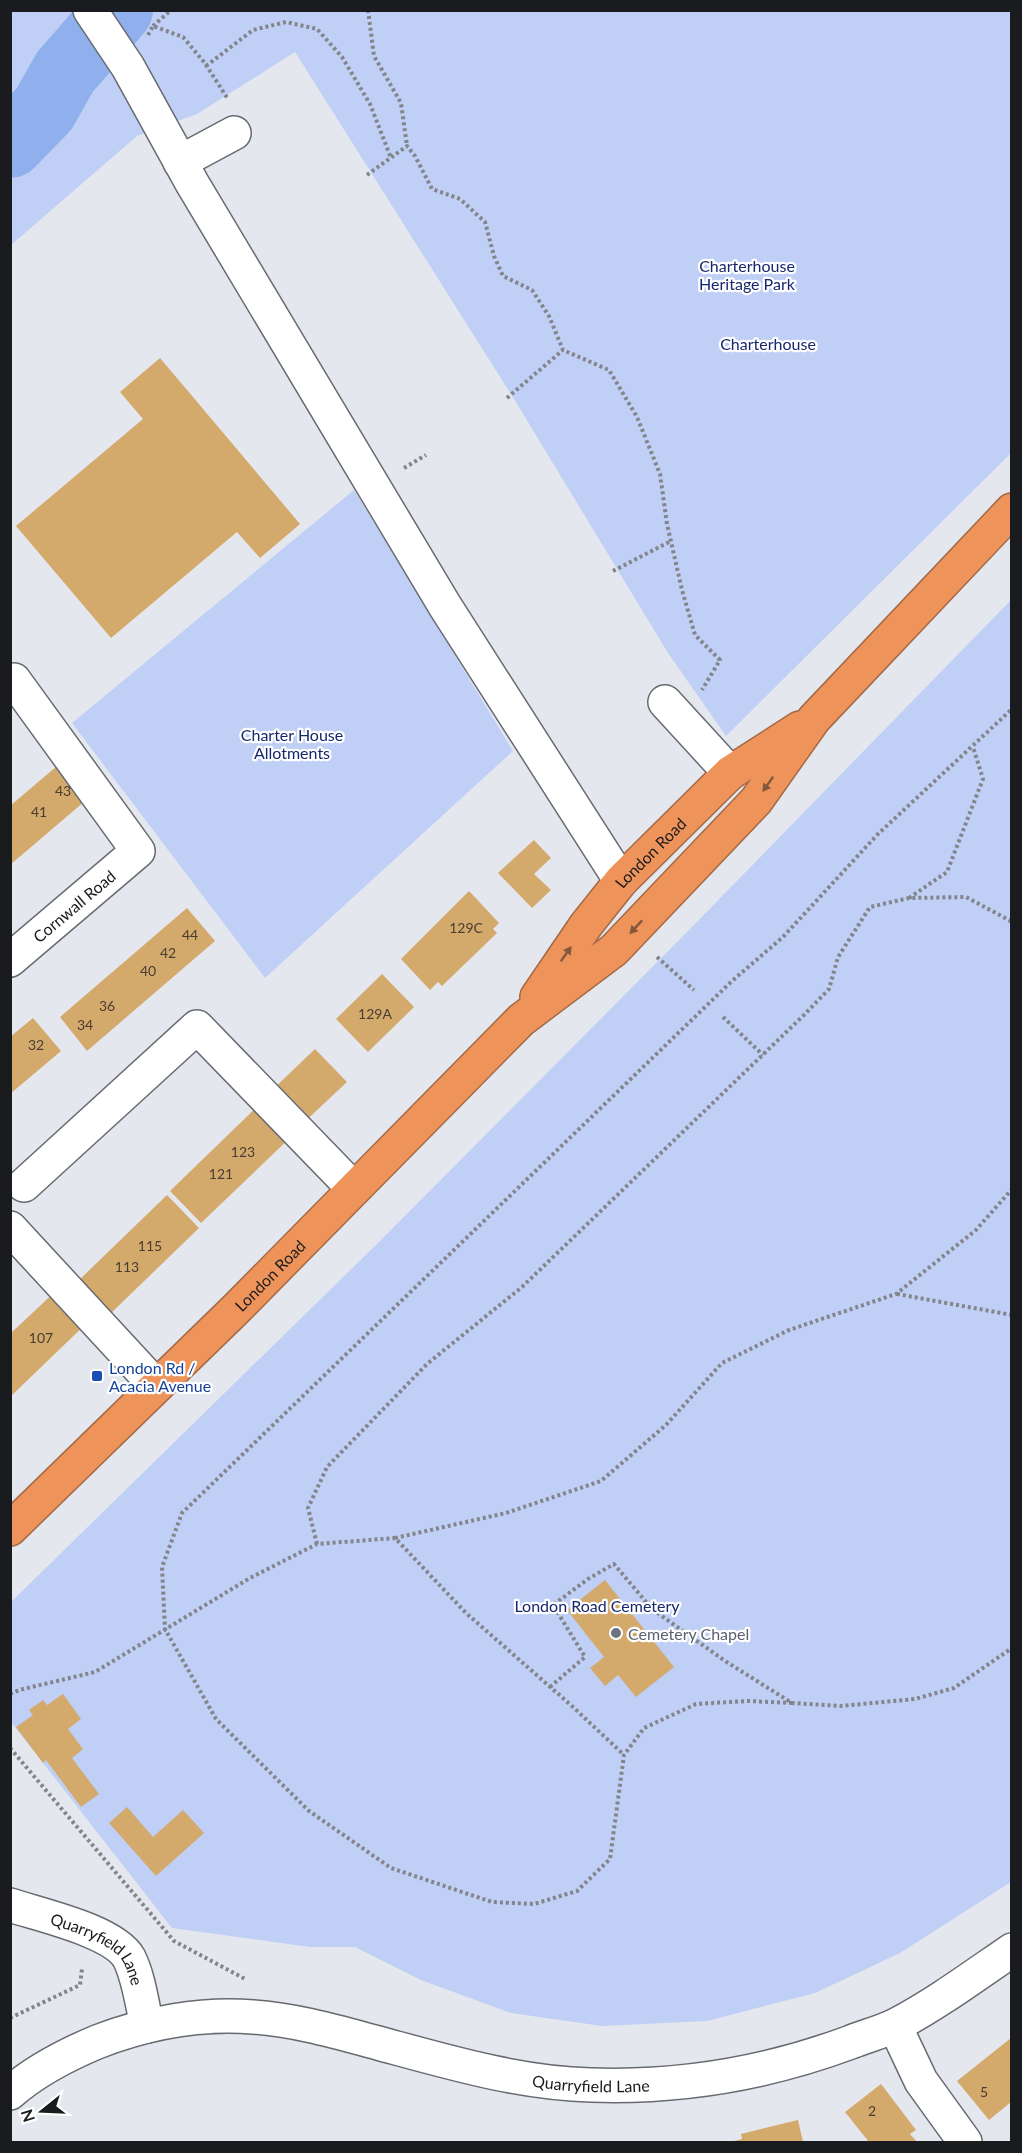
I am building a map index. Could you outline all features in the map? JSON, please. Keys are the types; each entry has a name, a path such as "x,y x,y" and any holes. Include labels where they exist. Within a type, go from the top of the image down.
{"highway":[{"name":"London Road","path":"12,1529 521,1020 614,950 756,801 814,719 1011,510"},
{"name":"London Road","path":"521,1020 586,926 621,881 730,773 814,719"}],"street":[{"path":"90,10 128,67 180,162 445,606 621,881"},
{"path":"180,162 234,133"},
{"name":"Cornwall Road","path":"10,683 14,680 138,851 10,960"},
{"path":"674,712 730,773"},
{"path":"24,1185 197,1027 354,1188"},
{"path":"10,1228 156,1386"},
{"name":"Quarryfield Lane","path":"10,1905 97,1933 115,1944 128,1956 147,2026"},
{"name":"Quarryfield Lane","path":"14,2087 75,2051 115,2035 147,2026 197,2018 253,2017 321,2028 514,2077 590,2085 627,2086 667,2083 750,2072 817,2054 895,2026 966,1982 1011,1950"},
{"path":"895,2026 921,2081 965,2142"}],"path":[{"path":"128,67 153,26 171,10"},
{"path":"368,10 374,56 401,103 407,146 415,156 432,189 460,199 485,222 494,256 503,276 532,290 549,316 563,350 609,370 637,417 660,474 667,524 695,635 720,660 674,712"},
{"path":"206,66 253,30 286,22 317,29 342,57 370,104 391,158"},
{"path":"153,26 183,37 206,66 228,100"},
{"path":"367,175 407,146"},
{"path":"507,398 563,350"},
{"path":"613,572 671,541"},
{"path":"1011,709 877,835 783,937 732,981 182,1513 162,1567 165,1629 216,1719 309,1811 391,1868 492,1902 534,1904 577,1891 610,1859 624,1755 644,1728 696,1704 748,1701 841,1706 915,1699 954,1688 1011,1647"},
{"path":"909,898 948,872 982,779 973,747"},
{"path":"317,1544 308,1508 327,1467 427,1364 522,1287 829,989 838,957 870,907 909,898 966,897 1011,923"},
{"path":"723,1017 763,1055"},
{"path":"10,1694 95,1672 250,1578 317,1544 395,1538 506,1513 600,1481 666,1425 722,1363 789,1330 896,1294 976,1230 1011,1188"},
{"path":"896,1294 1011,1315"},
{"path":"395,1538 466,1613 624,1755"},
{"path":"550,1687 585,1657 553,1605 588,1579 614,1564 652,1609 725,1661 792,1703"},
{"path":"10,1748 174,1941 252,1984"},
{"path":"10,2018 80,1985 82,1969"}],"green space":[{"name":"Charterhouse","path":"11,11 1011,11 1011,453 726,736 668,653 514,399 295,52 197,114 137,136 11,245"},
{"name":"Charter House Allotments","path":"354,490 513,751 265,978 72,723"},
{"name":"London Road Cemetery","path":"1011,600 1011,1882 900,1953 815,1993 707,2021 602,2026 511,2013 421,1980 355,1947 310,1947 172,1928 11,1722 10,1603 379,1242 690,929"}],"building":[{"path":"160,358 300,524 260,558 237,532 111,638 16,526 143,419 120,392"},
{"path":"63,761 92,795 10,865 10,806"},
{"path":"534,840 551,858 534,874 551,890 532,908 498,873"},
{"path":"469,891 499,923 493,929 497,933 442,986 438,982 430,990 401,959"},
{"path":"187,908 215,941 87,1051 60,1017"},
{"path":"382,974 414,1007 368,1052 336,1019"},
{"path":"33,1018 61,1051 10,1094 10,1037"},
{"path":"315,1049 347,1082 299,1127 268,1094"},
{"path":"262,1102 293,1135 201,1223 170,1191"},
{"path":"167,1195 199,1228 108,1316 76,1283"},
{"path":"59,1288 90,1320 10,1397 10,1334"},
{"name":"Cemetery Chapel","path":"605,1580 674,1667 636,1697 618,1675 605,1686 590,1668 604,1657 567,1610"},
{"path":"63,1694 81,1719 68,1729 83,1749 72,1758 99,1794 81,1807 46,1760 43,1763 16,1727 33,1715 29,1710 43,1700 47,1705"},
{"path":"127,1807 153,1837 183,1810 204,1833 156,1876 109,1823"},
{"path":"1011,2038 1011,2102 989,2120 957,2081"},
{"path":"881,2084 916,2130 910,2134 917,2142 869,2142 845,2112"},
{"path":"798,2120 803,2142 730,2142 742,2139 741,2134"}],"waterway":[{"path":"10,144 44,109 65,72 119,10"}],"place":[{"name":"London Rd / Acacia Avenue","path":"97,1376"},
{"name":"Cemetery Chapel","path":"616,1633"}],"park label":[{"name":"Charterhouse Heritage Park","path":"747,274"}]}
